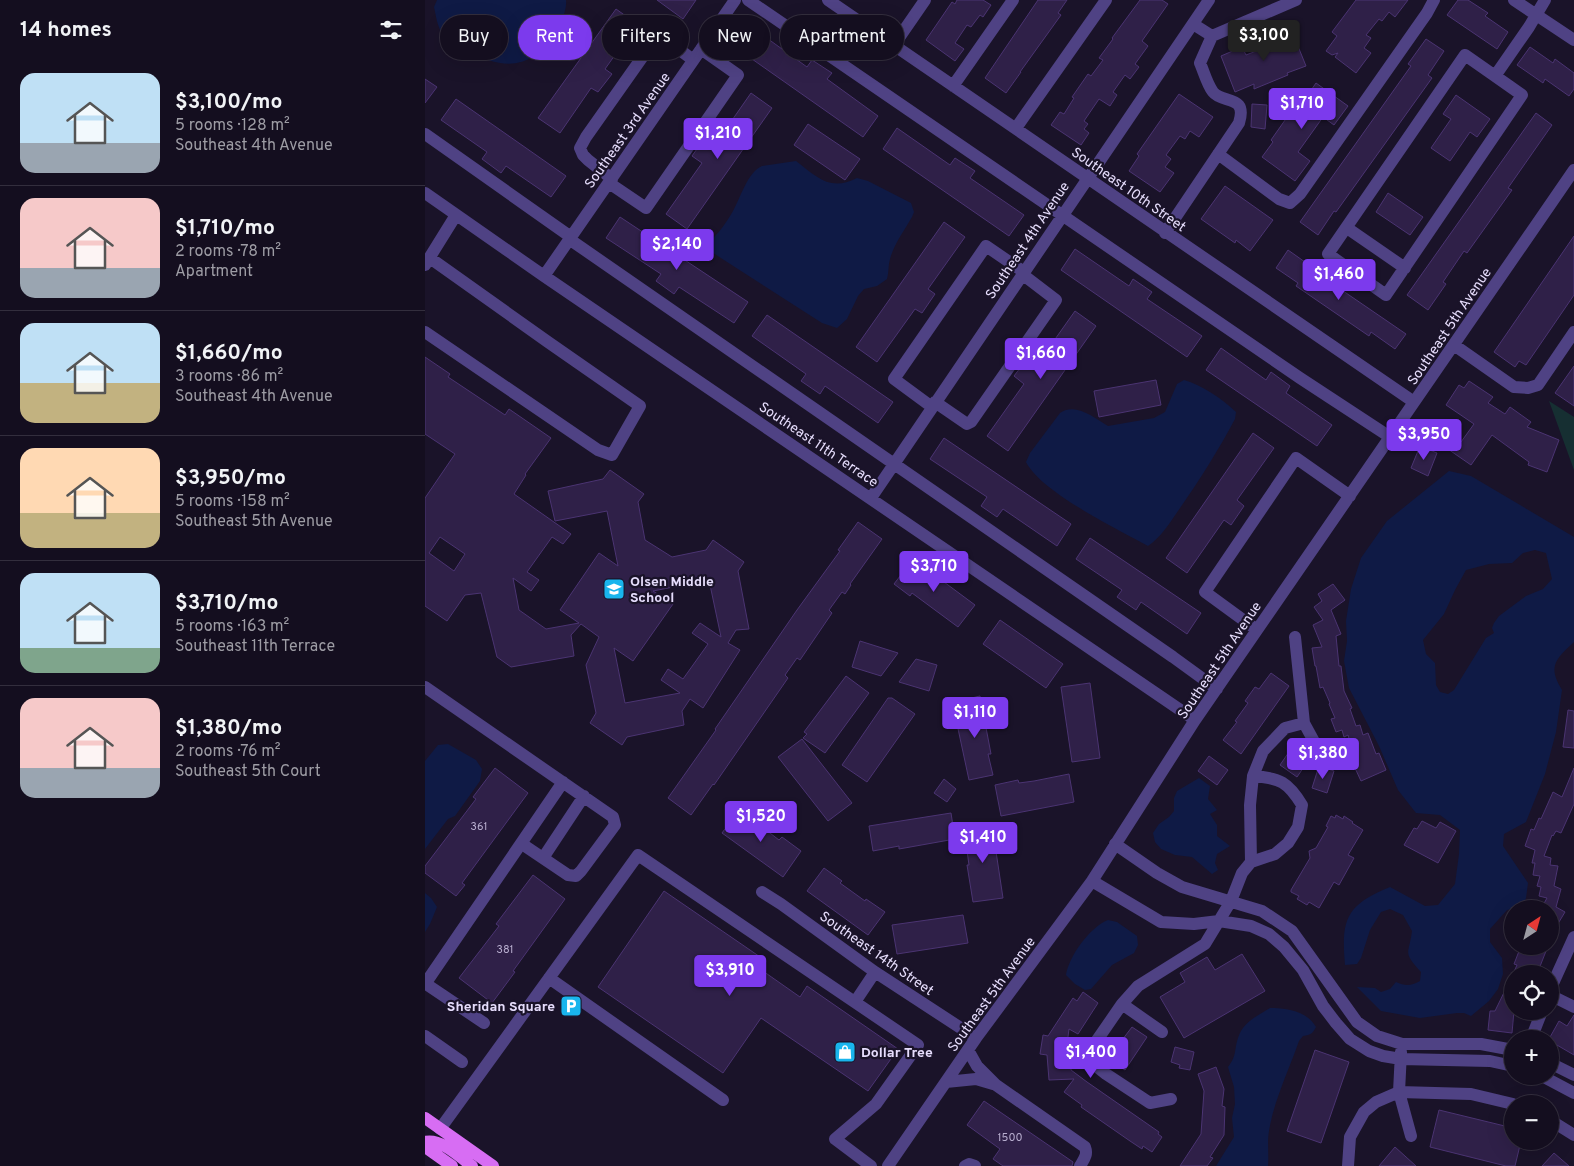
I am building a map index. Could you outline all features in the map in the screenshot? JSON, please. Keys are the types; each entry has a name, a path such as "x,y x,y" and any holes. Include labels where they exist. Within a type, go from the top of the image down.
{"main road":[{"path":"425,1118 493,1166"},
{"path":"425,1130 440,1129"},
{"path":"425,1142 429,1141 442,1145 473,1166"},
{"path":"425,1147 452,1166"}],"street":[{"name":"Southeast 3rd Avenue","path":"725,15 735,0"},
{"path":"749,0 1062,216 1390,437"},
{"name":"Southeast 10th Street","path":"828,0 850,15"},
{"path":"904,30 925,0"},
{"path":"953,86 1013,0"},
{"path":"1015,128 1106,0"},
{"name":"Southeast 4th Avenue","path":"871,498 1209,0"},
{"path":"1165,232 1239,123 1241,115 1239,106 1229,99 1216,95 1211,90 1200,63 1211,36 1296,0"},
{"path":"1218,154 1279,199 1290,203 1300,194 1435,0"},
{"path":"1514,0 1574,40"},
{"path":"1495,76 1545,0"},
{"path":"1193,24 1211,36"},
{"path":"693,60 669,43 664,41 653,42 585,137 580,148 583,155 610,181 646,208 738,75 717,60"},
{"name":"Southeast 3rd Avenue","path":"544,276 699,52"},
{"name":"Southeast 10th Street","path":"904,52 1415,402"},
{"path":"1465,55 1523,95 1386,295 1328,254 1347,228 1465,55"},
{"path":"425,134 570,238 1217,689"},
{"name":"Southeast 5th Avenue","path":"888,1166 976,1038 1092,881 1195,720 1574,170"},
{"name":"Southeast 11th Terrace","path":"425,194 1195,720"},
{"path":"425,332 598,450 612,455 640,406 428,261 456,215"},
{"path":"1347,228 1405,268"},
{"path":"986,246 1023,273 1056,300 971,422 967,424 894,379 986,246"},
{"path":"1454,344 1514,387 1528,388 1538,385 1574,332"},
{"path":"1257,630 1205,592 1297,458 1350,496"},
{"path":"1295,637 1304,723 1316,744 1337,761"},
{"path":"425,687 613,817 615,825 581,872 576,876 568,876 522,844"},
{"path":"1251,862 1250,805 1253,776 1263,751 1285,728 1304,723"},
{"path":"1171,1099 1150,1103 1106,1074 1091,1062 1093,1046 1138,986 1205,944 1231,901 1242,873 1251,862 1275,854 1288,843 1298,827 1303,805 1293,789 1272,778 1253,776"},
{"path":"485,1023 425,984 563,782"},
{"path":"543,858 584,796"},
{"path":"1115,844 1157,873 1182,887 1261,911 1292,931 1357,1022 1377,1036 1402,1044 1481,1044 1504,1048"},
{"path":"440,1129 638,855 918,1045 876,1104 835,1139 871,1166"},
{"path":"1092,881 1161,922 1193,924 1219,920 1251,926 1269,934 1303,970 1323,1006 1350,1039 1369,1051 1401,1059 1490,1061 1504,1064"},
{"name":"Southeast 14th Street","path":"762,892 875,972 976,1038"},
{"path":"1559,970 1574,937"},
{"path":"855,1002 875,972"},
{"path":"549,978 723,1100"},
{"path":"1559,1000 1574,1007"},
{"path":"1123,1004 1162,1032"},
{"path":"425,1036 461,1062"},
{"path":"1402,1044 1399,1092 1411,1136"},
{"path":"968,1050 977,1066 996,1085 1085,1147 1086,1157 1080,1166"},
{"path":"1559,1068 1574,1076"},
{"path":"946,1082 976,1079 996,1085"},
{"path":"1559,1085 1574,1093"},
{"path":"1348,1166 1350,1137 1364,1112 1376,1102 1399,1092 1471,1094 1504,1102"},
{"path":"1559,1126 1574,1135"},
{"path":"965,1166 969,1164 975,1166"}],"green space":[{"path":"1549,401 1574,417 1574,470"}],"water":[{"path":"437,0 566,0 564,15 518,15 518,60 525,60 506,64 488,60 508,60 508,15 440,15 440,30 434,7"},
{"path":"796,161 817,177 831,183 839,184 857,178 868,181 911,203 914,212 892,253 887,279 877,286 864,289 858,296 847,319 837,328 822,323 710,251 709,242 728,220 752,174 762,166"},
{"path":"1184,380 1204,389 1224,402 1236,412 1235,419 1186,500 1157,539 1148,546 1063,497 1034,474 1026,462 1030,453 1060,413 1072,409 1079,410 1108,426 1154,418 1165,412 1177,384"},
{"path":"1449,471 1471,476 1574,537 1574,642 1558,658 1554,669 1557,682 1562,690 1556,732 1545,774 1526,822 1504,834 1503,846 1528,883 1526,898 1525,900 1504,900 1504,913 1490,929 1490,942 1502,958 1503,974 1498,989 1489,1001 1471,1016 1457,1013 1420,1018 1381,1011 1357,987 1375,988 1381,992 1390,989 1396,982 1408,985 1420,981 1421,972 1408,953 1412,931 1403,915 1390,909 1381,912 1370,930 1361,958 1357,964 1345,965 1344,936 1346,925 1355,907 1364,900 1390,887 1425,906 1438,905 1455,884 1460,830 1440,815 1416,813 1398,790 1379,746 1349,688 1344,661 1347,641 1346,621 1351,589 1361,558 1387,521","holes":["1535,550 1546,553 1552,579 1543,589 1526,596 1499,616 1492,628 1494,633 1486,638 1454,690 1448,694 1440,692 1436,685 1435,663 1426,654 1423,640 1444,614 1466,570 1489,564 1512,563 1523,553"]},
{"path":"448,744 476,760 482,769 480,781 455,816 448,819 425,849 425,761 438,745"},
{"path":"1199,778 1210,786 1208,799 1217,810 1210,814 1217,825 1217,836 1230,846 1217,854 1215,863 1218,870 1212,874 1192,857 1175,855 1161,849 1155,842 1153,833 1159,824 1174,811 1174,798 1177,791"},
{"path":"425,893 437,907 425,932"},
{"path":"1108,920 1117,922 1137,936 1138,945 1134,953 1112,965 1091,989 1085,990 1066,975 1068,967 1081,943 1094,929"},
{"path":"1270,1008 1290,1010 1302,1014 1316,1027 1314,1031 1303,1036 1299,1041 1278,1097 1269,1131 1268,1166 1216,1166 1234,1137 1232,1118 1235,1104 1234,1087 1228,1067 1233,1060 1240,1032 1251,1020"}],"building":[{"path":"657,0 696,0 686,15 678,15"},
{"path":"957,0 983,0 991,5 983,17 980,15 971,27 967,25 955,43 964,49 955,61 926,40 952,2 955,4"},
{"path":"1038,0 1067,0 1058,13 1061,15 1006,93 985,78"},
{"path":"1140,0 1162,0 1168,4 1142,41 1148,46 1135,64 1139,67 1130,79 1125,75 1113,92 1117,95 1110,106 1099,99 1084,121 1088,124 1084,129 1089,133 1081,145 1051,125 1060,112 1064,114 1074,98 1072,97 1088,74 1091,76 1103,60 1099,58"},
{"path":"1356,0 1408,0 1395,17 1389,12 1382,21 1379,19 1366,35 1371,38 1364,48 1371,53 1356,73 1335,57 1338,53 1332,55 1326,51 1337,36 1332,32"},
{"path":"1458,0 1468,0 1488,13 1485,16 1508,32 1497,49 1447,15"},
{"path":"616,9 624,15 612,15"},
{"path":"602,29 602,60 611,60 605,69 612,74 598,92 591,88 560,133 538,118 580,60 592,60 592,43"},
{"path":"1291,29 1306,66 1254,89 1254,84 1235,92 1221,56 1242,47 1246,55 1269,46 1266,39"},
{"path":"1426,39 1444,51 1428,75 1432,78 1318,235 1300,222 1411,66 1408,64"},
{"path":"770,40 780,48 780,60 797,60 807,67 812,60 832,73 827,79 878,116 863,137 753,60 770,60"},
{"path":"1530,47 1553,63 1555,59 1574,73 1574,89 1569,96 1545,79 1543,83 1517,65"},
{"path":"425,79 437,87 425,103"},
{"path":"1316,83 1348,106 1334,125 1323,117 1298,152 1310,161 1295,181 1262,157 1273,142 1271,140 1302,96 1305,99"},
{"path":"751,93 772,108 687,229 666,214 702,163 692,156 704,139 714,146"},
{"path":"1179,94 1213,117 1199,137 1190,131 1185,139 1180,136 1166,155 1171,159 1165,167 1174,173 1160,192 1129,171 1139,156 1137,154"},
{"path":"1456,95 1490,119 1477,137 1470,132 1450,161 1431,148 1451,119 1443,114"},
{"path":"456,99 566,176 551,197 506,166 501,173 482,159 487,152 441,120"},
{"path":"1252,104 1267,105 1265,129 1251,127"},
{"path":"1536,113 1552,125 1508,188 1512,190 1467,253 1464,251 1443,282 1446,284 1428,310 1407,295"},
{"path":"808,124 860,159 845,180 794,145"},
{"path":"897,128 950,165 955,158 975,171 970,178 1024,215 1009,236 883,149"},
{"path":"1225,186 1273,220 1250,251 1236,240 1235,243 1201,219"},
{"path":"1388,193 1423,217 1410,235 1376,212"},
{"path":"620,217 748,302 734,323 679,287 674,294 656,281 661,274 606,238"},
{"path":"944,222 965,237 928,289 935,294 922,313 915,309 877,362 856,347"},
{"path":"1574,236 1574,295 1526,365 1519,361 1515,367 1494,352"},
{"path":"1075,249 1129,286 1133,279 1152,292 1147,299 1202,336 1187,357 1061,270"},
{"path":"1288,250 1312,267 1311,269 1406,334 1395,349 1371,332 1369,336 1296,286 1298,283 1276,268"},
{"path":"1075,311 1096,326 1008,451 987,436 1024,384 1014,376 1027,359 1036,366"},
{"path":"767,315 893,402 878,423 825,386 820,394 801,381 806,374 752,336"},
{"path":"1221,348 1266,380 1271,372 1290,386 1286,393 1332,425 1317,446 1206,370"},
{"path":"425,357 450,374 448,377 505,415 509,409 551,438 525,474 514,494 571,534 563,544 552,537 527,572 539,580 531,591 513,578 519,610 546,629 579,623 560,610 599,553 618,566 607,511 555,521 548,491 603,479 610,470 644,494 638,502 645,540 672,557 706,550 713,540 744,562 738,571 749,629 736,630 728,643 740,650 703,708 690,699 682,711 684,725 627,737 622,745 590,723 596,713 586,665 599,637 581,624 571,635 574,656 511,667 497,657 481,593 465,595 447,621 425,606 425,498 455,454 425,434","holes":["440,537 465,554 454,571 429,553","709,580 721,637 700,623 692,633 708,644 683,679 668,669 661,680 680,693 625,703 614,648 633,661 673,604 653,591"]},
{"path":"1574,366 1574,406 1555,393"},
{"path":"1156,380 1161,405 1099,417 1094,391"},
{"path":"1469,381 1493,397 1488,403 1505,414 1510,407 1531,422 1527,427 1559,440 1547,472 1528,465 1529,462 1492,435 1471,465 1445,447 1452,436 1461,442 1474,424 1446,405 1459,385 1464,388"},
{"path":"1253,433 1274,448 1237,500 1244,506 1231,525 1224,520 1187,573 1166,558"},
{"path":"944,438 1071,524 1057,546 1003,509 997,517 981,506 987,497 930,459"},
{"path":"1420,446 1437,453 1428,476 1411,468"},
{"path":"858,522 882,539 845,594 842,592 829,610 832,613 800,660 797,658 785,675 788,678 691,815 668,798 797,610 840,551 838,550"},
{"path":"1090,538 1201,613 1187,634 1141,602 1136,610 1117,597 1122,590 1076,559"},
{"path":"913,559 975,605 958,627 912,593 910,596 894,584"},
{"path":"1333,584 1345,600 1331,610 1341,634 1336,636 1344,691 1352,708 1350,709 1356,726 1360,725 1363,735 1368,733 1376,754 1379,753 1386,770 1361,781 1355,768 1357,767 1348,735 1344,737 1342,730 1336,732 1331,719 1335,718 1323,687 1320,688 1312,648 1322,647 1313,625 1323,620 1314,607 1322,601 1318,594"},
{"path":"1000,620 1063,664 1046,688 983,644"},
{"path":"860,641 898,653 881,676 852,667"},
{"path":"916,659 937,665 929,691 899,682"},
{"path":"1271,673 1289,686 1241,754 1223,740 1237,722 1235,721 1248,703 1245,701 1255,687 1259,689"},
{"path":"846,676 869,693 825,753 803,738 807,734 804,732"},
{"path":"1090,683 1100,758 1072,762 1061,687"},
{"path":"980,696 991,754 988,754 993,775 969,780 957,724 964,722 959,701"},
{"path":"888,698 892,698 915,714 867,782 842,765"},
{"path":"1568,710 1574,711 1574,748 1563,747"},
{"path":"802,739 852,803 828,821 778,757"},
{"path":"1291,749 1308,761 1297,777 1280,765"},
{"path":"1209,756 1228,770 1217,785 1198,771"},
{"path":"1319,766 1334,771 1327,793 1312,788"},
{"path":"495,768 528,793 462,883 465,885 456,896 425,873 425,866 476,799 473,797"},
{"path":"1574,768 1574,804 1561,833 1556,831 1552,835 1544,856 1551,858 1550,865 1558,866 1554,886 1561,889 1558,900 1546,900 1547,898 1539,896 1541,887 1537,886 1540,876 1533,875 1535,863 1532,863 1535,850 1525,846 1531,829 1534,830 1539,818 1541,819 1553,792 1562,797"},
{"path":"1069,774 1074,802 1001,816 995,785 1018,780 1019,783 1034,781"},
{"path":"944,779 956,789 947,802 934,793"},
{"path":"740,808 779,840 782,837 801,851 783,877 722,833"},
{"path":"951,813 955,839 899,849 899,846 873,851 869,826"},
{"path":"1336,815 1343,819 1344,816 1363,830 1348,855 1354,858 1339,885 1334,882 1319,908 1309,902 1307,905 1297,899 1299,896 1291,892 1291,890 1310,858 1309,851 1316,848 1328,827 1326,826 1331,816 1335,818"},
{"path":"1422,821 1436,828 1440,822 1456,831 1438,863 1404,845 1414,828 1417,829"},
{"path":"992,825 1003,898 973,902 964,829"},
{"path":"824,868 842,881 840,883 865,901 866,899 885,912 868,935 807,891"},
{"path":"533,875 565,899 492,1003 459,978 499,926 496,924"},
{"path":"664,891 766,961 760,969 800,997 807,986 898,1049 868,1091 761,1018 723,1073 598,987"},
{"path":"1559,909 1565,912 1559,922"},
{"path":"963,915 968,943 897,954 892,925"},
{"path":"1242,954 1265,991 1184,1038 1160,997 1185,982 1180,973 1207,957 1215,970"},
{"path":"1518,955 1544,955 1541,965 1514,964"},
{"path":"1083,992 1098,1003 1078,1034 1069,1029 1065,1060 1069,1060 1071,1070 1159,1132 1158,1134 1162,1137 1152,1152 1143,1146 1142,1149 1130,1141 1081,1107 1082,1105 1064,1092 1074,1079 1049,1080 1047,1055 1040,1054 1043,1035 1048,1036 1073,998 1077,1001"},
{"path":"1504,992 1504,1020 1513,1020 1512,1030 1504,1030 1504,1032 1488,1030 1490,1011 1495,1011"},
{"path":"1574,1015 1574,1055 1559,1046 1559,1030 1554,1030 1559,1021 1567,1026"},
{"path":"1132,1027 1147,1037 1125,1070 1107,1058 1117,1043 1119,1044"},
{"path":"1175,1047 1194,1052 1190,1070 1179,1068 1180,1065 1171,1062"},
{"path":"1315,1050 1349,1062 1321,1143 1287,1131"},
{"path":"1216,1067 1224,1089 1222,1106 1225,1107 1224,1135 1210,1157 1213,1158 1207,1166 1180,1166 1201,1134 1204,1091 1198,1074"},
{"path":"984,1101 1073,1162 1072,1166 1003,1166 993,1159 1000,1149 967,1125"},
{"path":"1439,1110 1504,1126 1504,1150 1519,1150 1515,1166 1506,1166 1430,1147"},
{"path":"1395,1147 1416,1166 1379,1166"},
{"path":"1554,1153 1569,1166 1542,1166"}],"place":[{"name":"Olsen Middle School","path":"614,589"},
{"name":"Sheridan Square","path":"571,1006"},
{"name":"Dollar Tree","path":"845,1052"}]}
